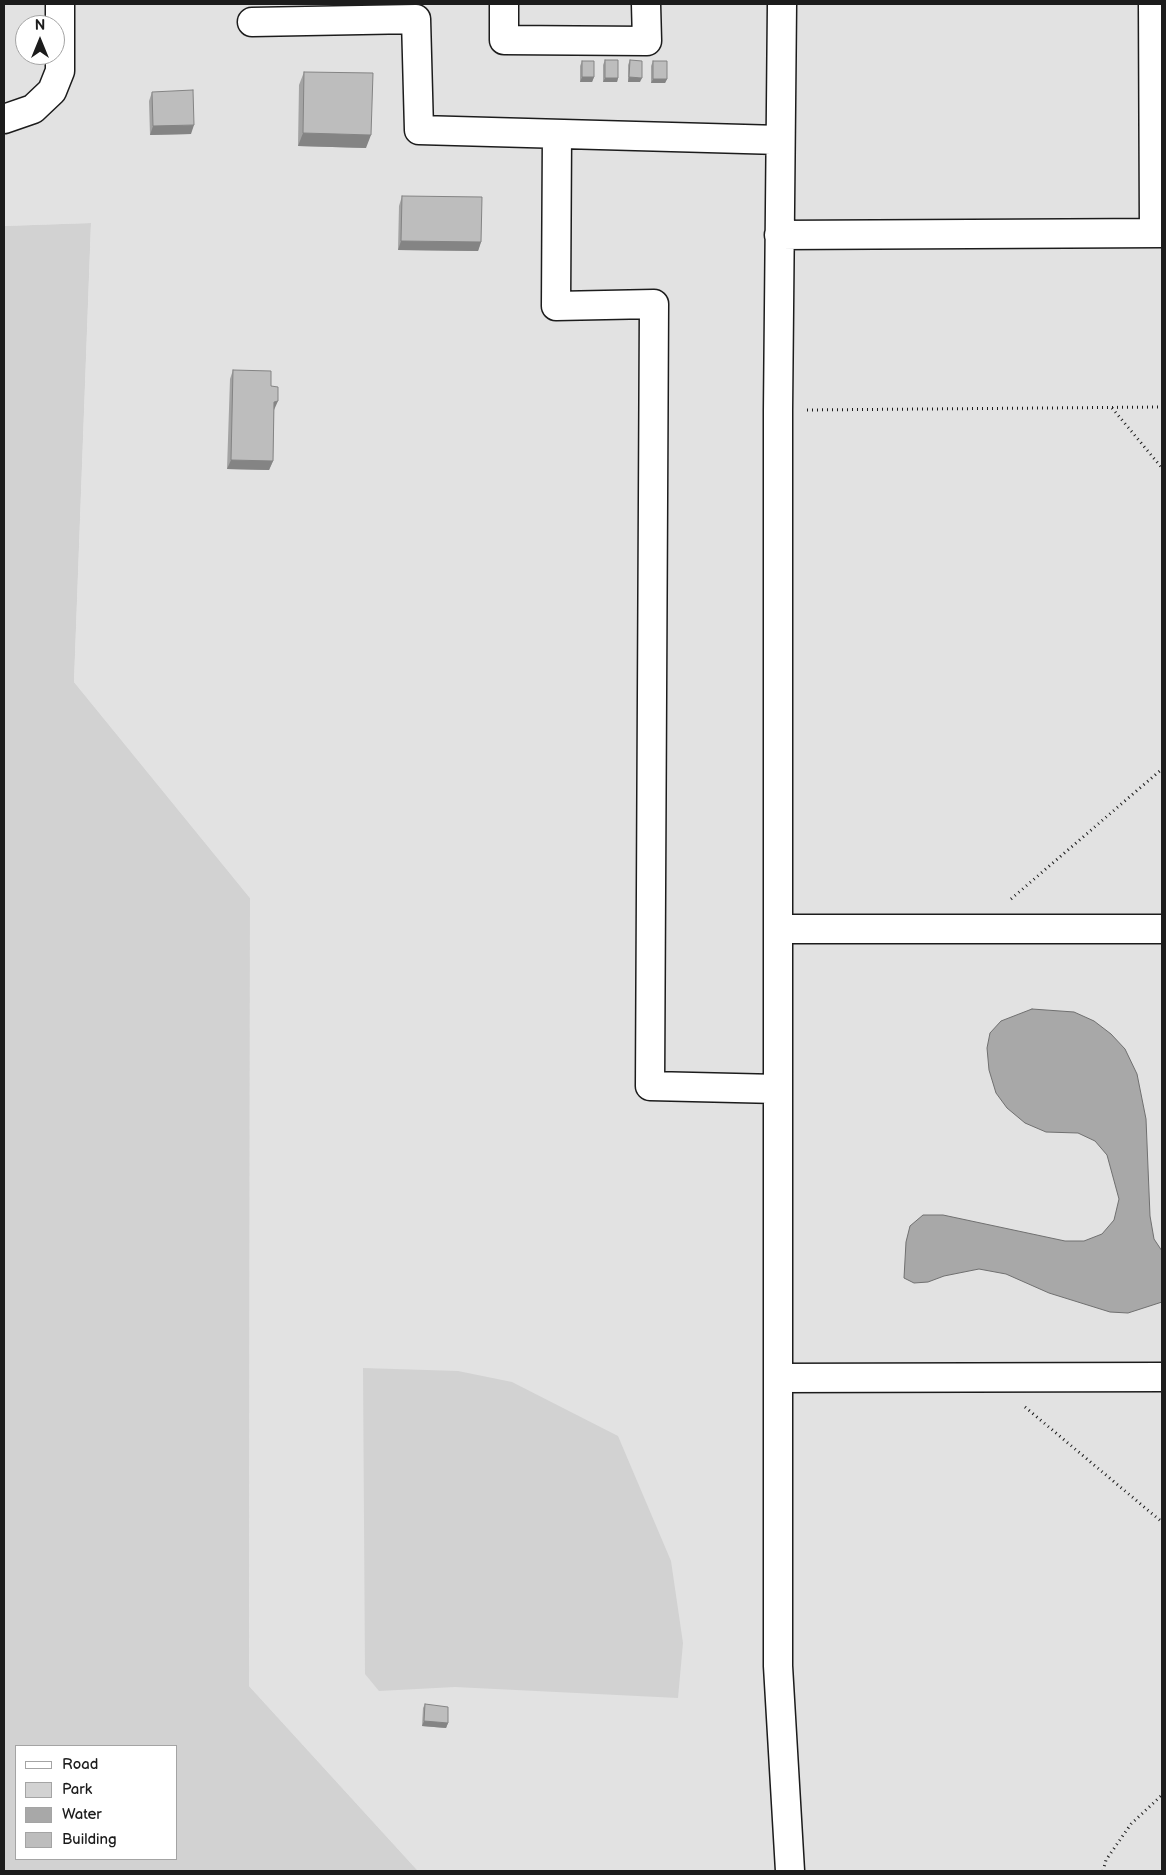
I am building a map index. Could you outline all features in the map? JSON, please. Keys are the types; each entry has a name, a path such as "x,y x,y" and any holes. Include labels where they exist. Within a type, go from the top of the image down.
{"lane":[{"path":"4,120 33,110 52,91 60,71 60,4"},
{"path":"504,4 504,40 647,41 646,4"},
{"path":"782,4 778,235 778,1666 790,1871"},
{"path":"778,235 1158,233 1153,4"},
{"path":"252,22 416,19 418,130 780,140"},
{"path":"557,134 556,306 654,304 650,1086 778,1089"},
{"path":"778,929 1162,928"},
{"path":"778,1378 1162,1378"}],"path":[{"path":"798,410 1162,407"},
{"path":"1112,408 1162,468"},
{"path":"976,929 1162,769"},
{"path":"990,1378 1162,1522"},
{"path":"1103,1871 1106,1860 1131,1824 1162,1795"}],"shaded area":[{"path":"4,4 1162,4 1162,1871 418,1871 249,1686 250,898 74,682 91,223 4,226"}],"green space":[{"path":"91,223 74,682 250,898 249,1686 418,1871 4,1871 4,226"},
{"path":"363,1368 458,1371 512,1382 618,1436 671,1561 683,1643 678,1698 455,1687 379,1691 365,1674"}],"water":[{"path":"1032,1009 1074,1012 1094,1021 1111,1034 1125,1049 1137,1074 1146,1119 1150,1216 1154,1239 1162,1251 1162,1302 1128,1313 1110,1312 1049,1293 1006,1274 979,1269 944,1276 928,1282 914,1283 904,1278 906,1242 910,1226 923,1215 943,1215 1065,1241 1084,1241 1102,1234 1114,1220 1119,1199 1107,1155 1095,1141 1078,1133 1046,1132 1025,1123 1007,1108 996,1093 989,1070 987,1048 990,1033 1001,1021"}],"building":[{"path":"605,60 618,60 618,78 605,78"},
{"path":"630,60 642,61 642,78 629,77"},
{"path":"582,61 594,61 594,77 582,77"},
{"path":"653,61 667,61 667,79 653,79"},
{"path":"304,72 373,73 371,135 303,133"},
{"path":"193,90 194,125 153,126 152,92"},
{"path":"402,196 482,197 481,242 401,241"},
{"path":"233,370 271,371 271,386 278,387 278,401 274,402 273,461 231,460"},
{"path":"425,1704 448,1707 448,1723 424,1721"}]}
